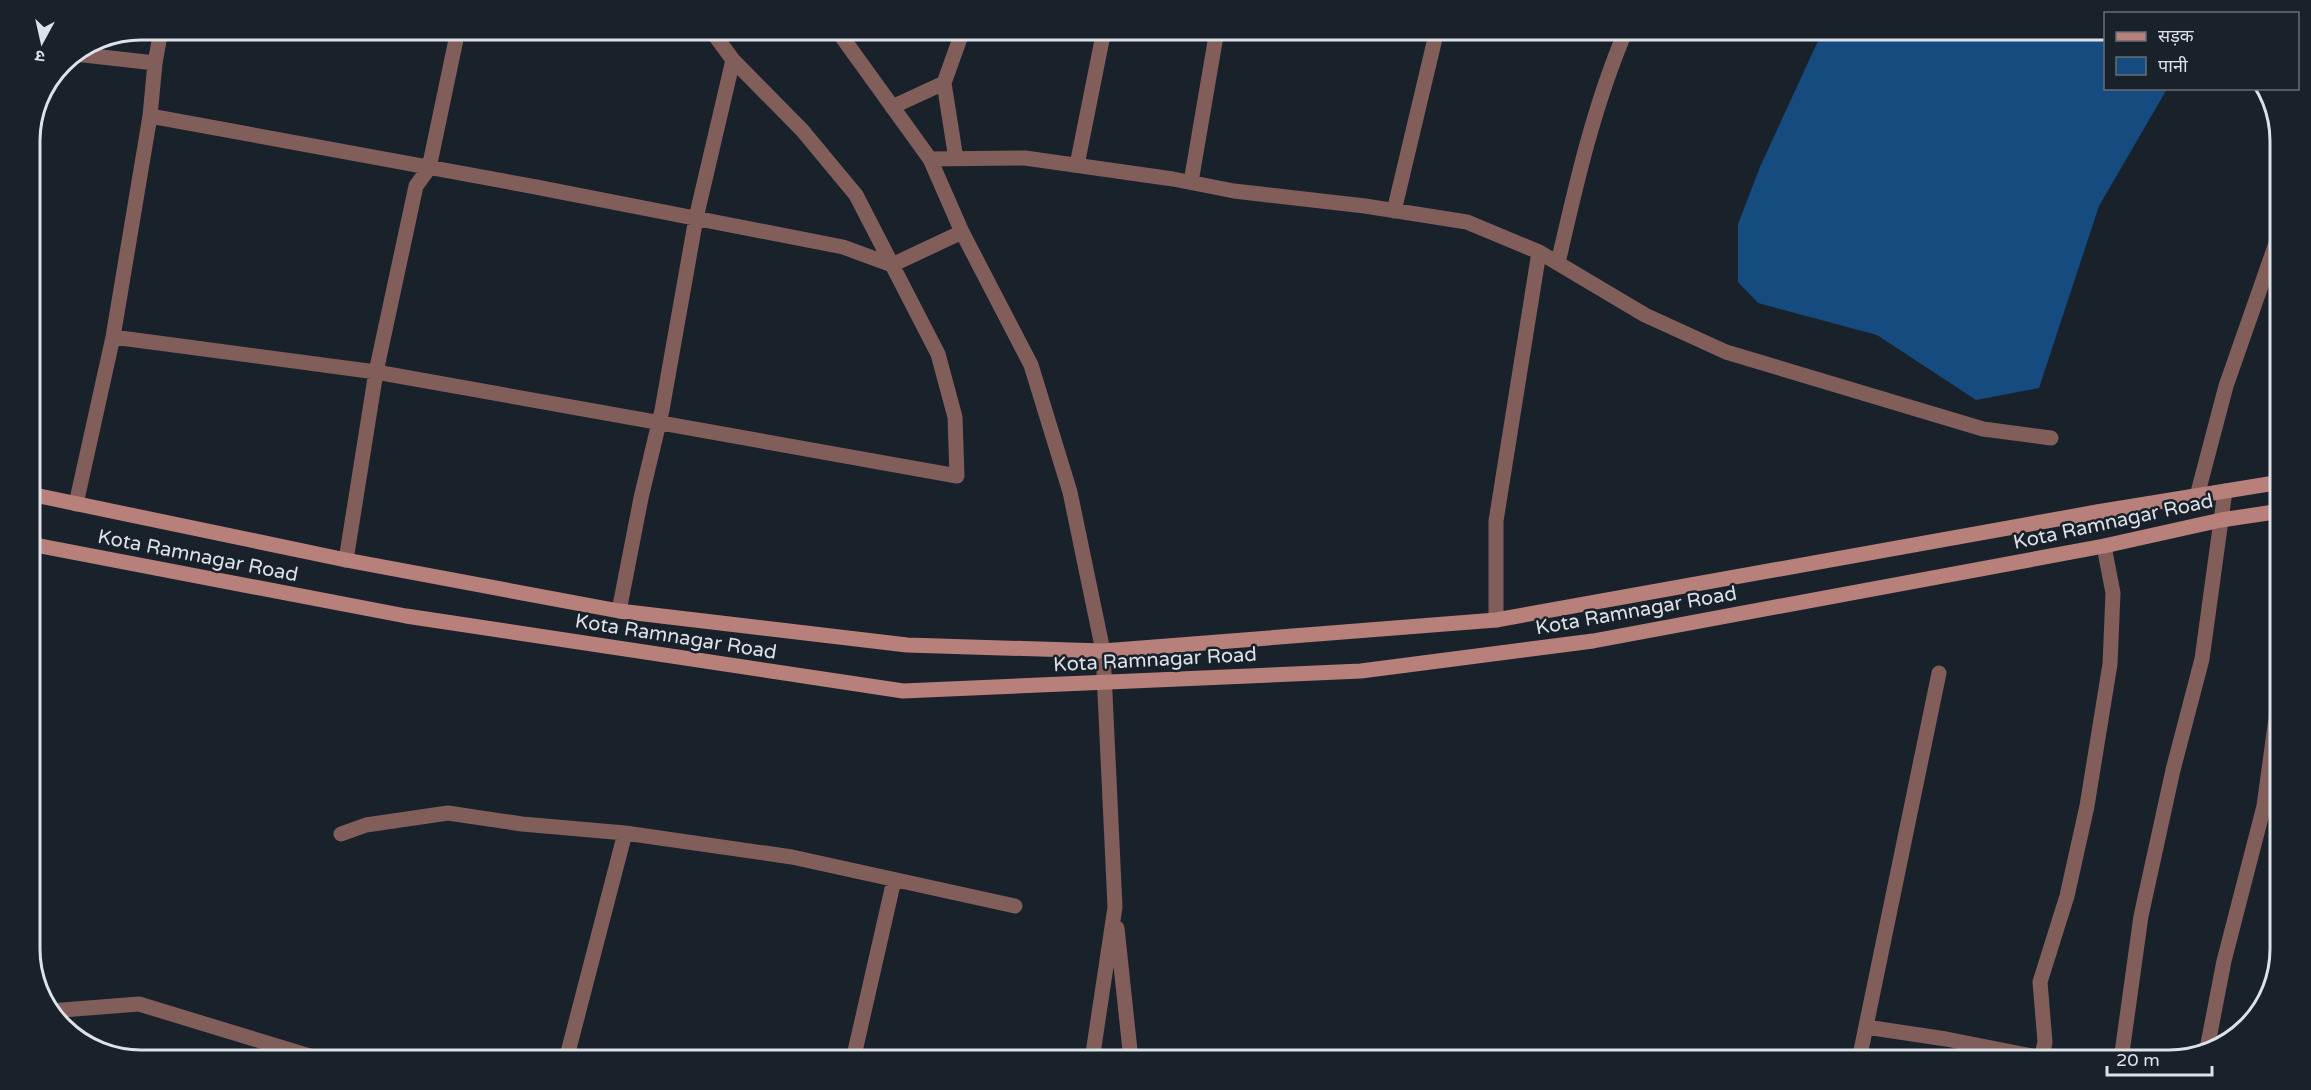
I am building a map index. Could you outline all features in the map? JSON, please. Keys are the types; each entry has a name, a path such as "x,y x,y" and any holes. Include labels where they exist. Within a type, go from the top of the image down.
{"street":[{"path":"76,504 112,336 150,116 159,40"},
{"path":"346,560 376,372 416,186 429,168 456,40"},
{"path":"112,336 376,372 957,476 955,417 938,354 856,195 802,130 734,60 719,40"},
{"path":"844,40 930,159 962,232 1031,365 1070,492 1104,651 1114,907 1130,1050"},
{"path":"956,159 944,83 959,40"},
{"path":"1077,165 1102,40"},
{"path":"1191,182 1215,40"},
{"path":"1394,211 1435,40"},
{"path":"1558,263 1581,165 1609,69 1622,40"},
{"path":"89,56 155,63"},
{"path":"619,611 641,498 659,423 696,219 734,60"},
{"path":"892,107 944,83"},
{"path":"150,116 843,247 892,265 962,232"},
{"path":"930,159 1025,158 1191,182 1234,191 1467,222 1539,252 1645,315 1726,352 1983,429 2051,438"},
{"path":"1496,620 1496,521 1539,252"},
{"path":"2198,496 2226,386 2270,260"},
{"path":"41,496 346,560 619,611 907,645 1104,651 1496,620 2270,484"},
{"path":"2122,1050 2141,916 2202,658 2225,491"},
{"name":"Kota Ramnagar Road","path":"41,546 406,616 903,691 1361,671 1593,641 2104,546 2221,520 2270,513"},
{"path":"2045,1050 2040,982 2067,896 2087,806 2110,664 2113,593 2104,546"},
{"path":"1861,1050 1939,674"},
{"path":"2208,1041 2224,961 2264,806 2270,762"},
{"path":"341,834 366,825 448,813 522,824 625,833 792,857 1015,906"},
{"path":"569,1050 625,833"},
{"path":"855,1050 894,880"},
{"path":"1093,1050 1114,907"},
{"path":"62,1010 139,1004 290,1050"},
{"path":"1866,1027 2000,1050"}],"water":[{"path":"1818,40 2104,40 2104,90 2166,90 2099,206 2039,388 1976,400 1877,335 1758,303 1738,282 1738,224 1760,167"}]}
